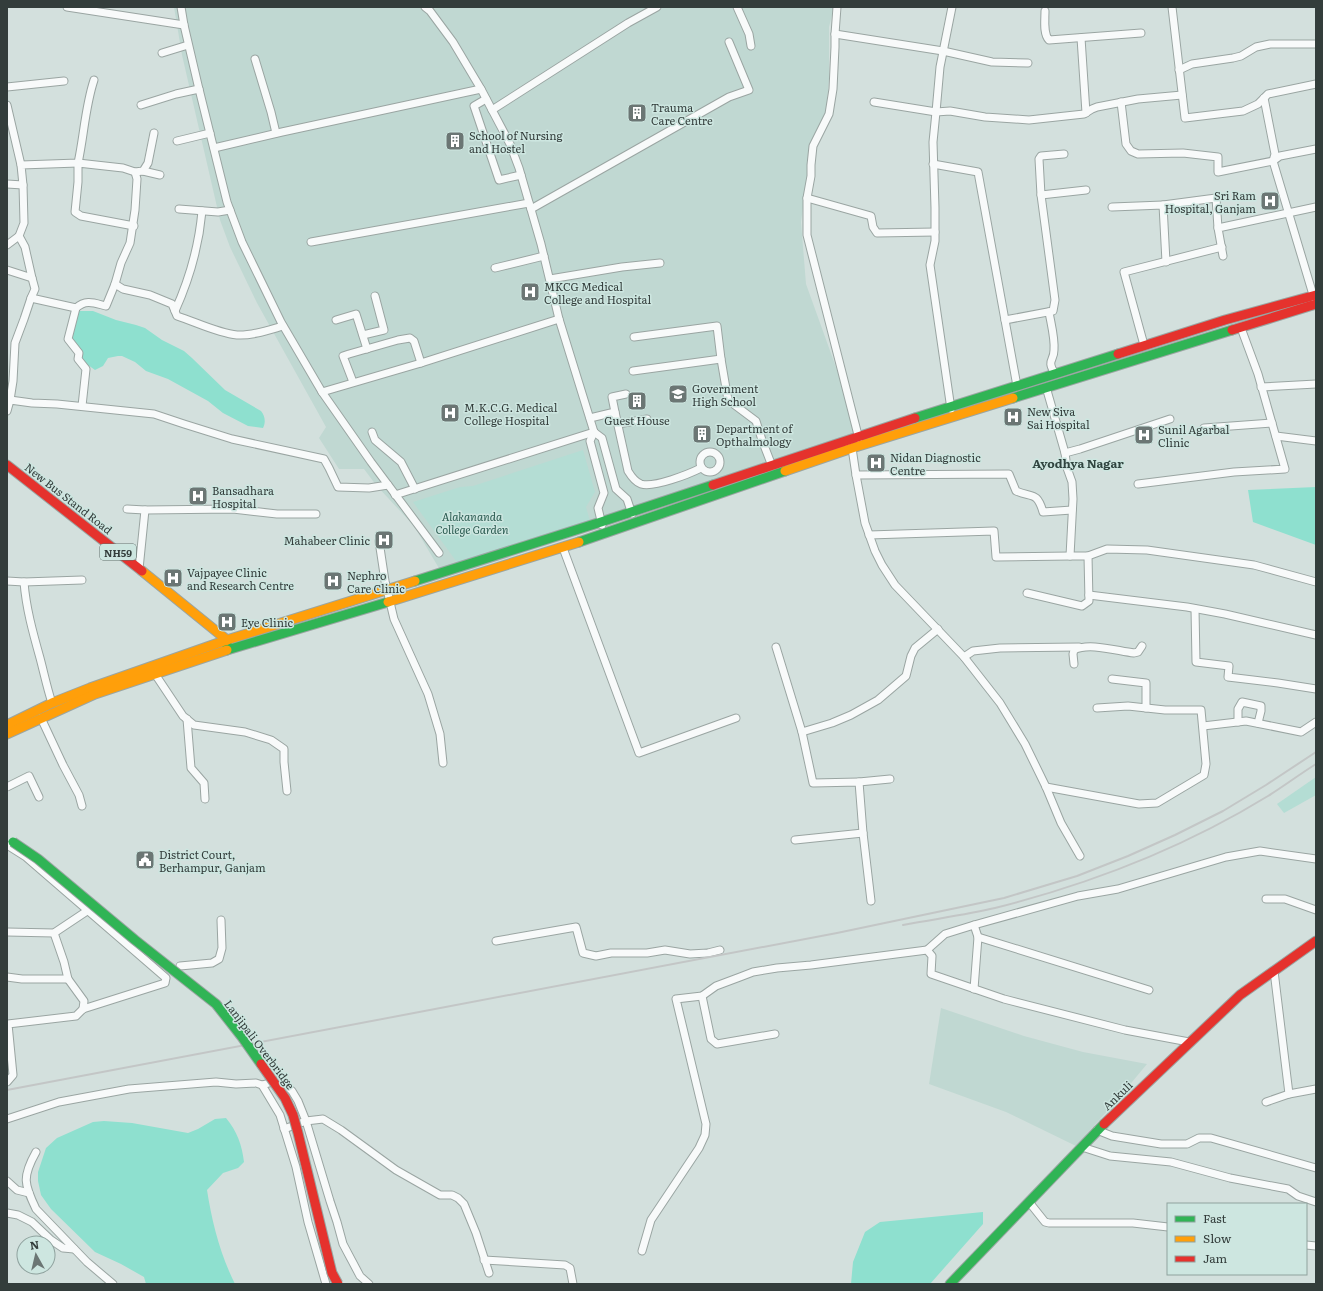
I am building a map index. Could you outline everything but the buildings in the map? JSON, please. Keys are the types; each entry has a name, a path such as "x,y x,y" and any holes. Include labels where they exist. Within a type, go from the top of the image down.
{"main road":[{"path":"952,411 1046,387 1241,328 1315,300"},
{"path":"7,734 95,694 227,640 601,522 844,441 860,441 952,411 1017,386 1225,320 1315,300"},
{"path":"7,725 52,703 90,688 227,650 390,602 562,548 852,448 860,441"},
{"name":"New Bus Stand Road","path":"7,465 227,640"},
{"path":"227,640 227,650"},
{"name":"Lanjipali Overbridge","path":"9,842 38,859 210,999 242,1037 290,1106 332,1273 338,1284"},
{"name":"Ankuli","path":"950,1284 1097,1130 1189,1042 1240,995 1316,941"}],"street":[{"path":"67,7 184,25"},
{"path":"181,7 188,46 210,133 230,210 242,242 283,326 322,392 395,495 440,553"},
{"path":"425,7 430,11 453,42 481,89 510,144 530,206 550,279 559,319 594,432 602,438 616,489 627,499 634,524"},
{"path":"492,110 628,23 657,7"},
{"path":"737,7 750,34 752,46"},
{"path":"838,7 835,34 836,47 833,89 829,114 813,146 811,176 807,198 807,235 860,441"},
{"path":"952,7 940,67 932,142 935,232 930,264 952,411"},
{"path":"1172,7 1185,118 1243,111 1258,104 1268,94 1316,84"},
{"path":"1045,11 1046,34 1048,39 1051,40 1141,34"},
{"path":"835,34 943,51 992,62 1028,63"},
{"path":"1081,38 1086,113"},
{"path":"311,242 530,206 729,97 749,90 729,42"},
{"path":"1179,70 1192,64 1241,56 1256,47 1270,44 1316,44"},
{"path":"162,53 188,46"},
{"path":"255,58 272,112 276,134"},
{"path":"94,80 89,94 78,163 75,212 80,216 134,226"},
{"path":"7,87 64,81"},
{"path":"141,105 176,94 199,89"},
{"path":"214,148 481,89"},
{"path":"874,102 936,112 950,111 985,117 1029,120 1086,113 1095,108 1121,102 1182,95"},
{"path":"1264,98 1276,154 1273,161 1315,300"},
{"path":"486,99 474,106 499,180 521,175"},
{"path":"1121,102 1126,144 1131,151 1138,154 1184,154 1218,157 1218,172 1273,161 1280,156 1316,149"},
{"path":"7,105 10,126 21,165 24,223 19,236 7,245"},
{"path":"82,406 86,370 78,360 78,353 68,339 76,308 81,303 92,302 106,306 115,284 121,263 130,243 134,226 137,178 139,172 148,163 154,133"},
{"path":"177,141 210,133"},
{"path":"1005,320 1053,311 1055,300 1041,195 1039,159 1040,156 1064,154"},
{"path":"21,165 78,163 123,168 160,176"},
{"path":"933,164 978,172 1017,386"},
{"path":"7,184 23,185"},
{"path":"1041,195 1086,190"},
{"path":"807,198 871,216 873,227 877,233 935,232"},
{"path":"1112,207 1163,205 1216,198 1218,228 1223,256"},
{"path":"1163,205 1166,262"},
{"path":"1218,228 1316,207"},
{"path":"179,209 218,212 230,210"},
{"path":"175,311 183,293 199,235 202,211"},
{"path":"7,411 13,381 15,343 35,289 25,247 19,236"},
{"path":"1144,346 1124,272 1222,247"},
{"path":"495,268 544,256"},
{"path":"550,279 622,267 660,263"},
{"path":"7,270 32,278"},
{"path":"115,284 123,289 150,295 172,304 177,316 237,335 251,334 283,326"},
{"path":"363,335 384,330 375,296"},
{"path":"31,298 76,308"},
{"path":"1049,312 1054,352 1050,366 1054,374"},
{"path":"336,320 356,314 367,349"},
{"path":"322,392 421,363 559,319"},
{"path":"634,337 717,326 728,400 756,421 772,466"},
{"path":"1138,484 1234,472 1285,469 1261,387 1241,328"},
{"path":"375,332 378,346"},
{"path":"353,382 343,356 406,338 410,338 414,341 421,363"},
{"path":"633,371 721,359"},
{"path":"1261,387 1316,384"},
{"path":"1046,387 1065,453 1066,468 1072,482 1070,556"},
{"path":"626,394 612,397 628,471 633,478 640,484 650,485 675,478 701,468"},
{"path":"10,400 154,414 232,439 324,459 338,487 369,488 388,485"},
{"path":"590,418 615,412"},
{"path":"618,424 647,419"},
{"path":"1065,453 1080,450 1170,419"},
{"path":"1204,428 1272,423"},
{"path":"372,432 375,440 401,462 415,489"},
{"path":"395,495 594,432"},
{"path":"594,432 590,441 604,493 598,508 604,534"},
{"path":"1276,436 1316,441"},
{"path":"844,441 852,448 861,505 869,535 879,558 895,585 964,657 1000,704 1025,744 1046,787 1061,823 1080,856"},
{"path":"856,475 1009,474 1016,491 1022,494 1031,495 1039,501 1043,512 1072,510"},
{"path":"127,509 233,509 277,514 316,514"},
{"path":"139,569 145,510"},
{"path":"869,535 994,531 996,557 1088,556 1107,549 1147,550 1254,565 1316,582"},
{"path":"379,540 394,620 428,694 440,734 443,763"},
{"path":"562,548 639,754 736,718"},
{"path":"1027,593 1082,606 1089,601 1088,556"},
{"path":"452,570 460,580"},
{"path":"7,581 24,582 82,580"},
{"path":"24,582 31,622 45,681 52,703"},
{"path":"1089,595 1187,607 1225,614 1316,635"},
{"path":"1195,609 1196,662 1229,666 1228,678 1278,682 1316,689"},
{"path":"802,732 851,715 878,700 906,676 911,656 915,648 938,629"},
{"path":"964,657 973,651 1000,648 1085,646 1134,653 1138,652 1142,646"},
{"path":"1074,664 1074,650 1079,647"},
{"path":"776,648 802,732 813,783 859,782 890,779"},
{"path":"152,670 183,716 194,725 245,732 271,740 284,748 287,791"},
{"path":"1112,679 1146,683 1146,708"},
{"path":"1238,722 1238,709 1242,702 1261,706 1258,723"},
{"path":"1046,787 1139,804 1157,803 1204,775 1206,764 1201,710 1165,710 1128,706 1097,708"},
{"path":"41,718 79,795 82,806"},
{"path":"187,719 191,768 204,783 205,799"},
{"path":"1203,726 1246,721 1301,732 1316,722"},
{"path":"7,787 29,776 39,797"},
{"path":"859,782 871,901"},
{"path":"795,840 863,833"},
{"path":"9,842 166,978 165,983 82,1009"},
{"path":"642,1251 651,1220 706,1136 706,1124 676,999 702,996 716,986 753,972 927,950 945,934 1078,896 1118,889 1226,857 1260,851 1316,859"},
{"path":"1266,900 1285,900 1316,910"},
{"path":"7,932 54,933 87,911"},
{"path":"180,966 212,963 219,959 222,948 220,920"},
{"path":"974,925 978,937 974,989"},
{"path":"496,940 576,927 583,953 596,956 647,953 665,950 690,954 708,953 720,950"},
{"path":"7,1082 13,1076 8,1024 76,1016 82,1009 84,1001 68,979 54,933"},
{"path":"978,937 1149,990"},
{"path":"927,950 932,956 931,974 1004,999 1125,1030 1189,1042"},
{"path":"1274,971 1289,1094"},
{"path":"7,977 68,979"},
{"path":"702,996 711,1039 717,1044 775,1034"},
{"path":"7,1120 32,1110 59,1102 129,1089 216,1082 236,1084 256,1083 262,1085 280,1080 292,1091 298,1101 306,1121 343,1244 360,1276 369,1284"},
{"path":"262,1085 280,1115 296,1167 308,1222 326,1284"},
{"path":"1266,1102 1289,1094 1316,1089"},
{"path":"284,1128 306,1121 323,1119 341,1130 396,1170 440,1195 452,1195 458,1198 464,1204 476,1233 489,1273"},
{"path":"1097,1130 1112,1136 1161,1144 1187,1144 1199,1138 1211,1138 1316,1168"},
{"path":"1082,1147 1110,1156 1171,1162 1230,1178 1288,1189 1298,1196 1316,1202"},
{"path":"36,1152 27,1168 25,1180 36,1209 87,1262 113,1284"},
{"path":"7,1181 17,1190 29,1193"},
{"path":"1029,1202 1045,1222 1049,1223 1133,1223 1167,1227"},
{"path":"7,1213 18,1215 32,1222 51,1240 63,1248 74,1249"},
{"path":"484,1260 565,1265 570,1268 573,1284"}],"shaded area":[{"name":"MKCG Medical College and Hospital","path":"174,7 834,7 829,27 829,79 826,113 812,141 801,222 806,284 860,434 443,575 414,526 376,485 364,469 339,469 319,438 326,427 257,303 230,247 220,220 182,55"},
{"path":"78,311 93,311 116,320 145,328 162,340 184,351 225,390 261,411 265,419 263,428 248,426 223,413 208,401 168,379 146,371 135,362 122,356 108,358 103,366 95,370 81,360 71,341"},
{"path":"1316,487 1316,545 1253,522 1248,490"},
{"path":"941,1008 1024,1036 1083,1052 1147,1064 1076,1146 1006,1112 929,1084"},
{"path":"226,1118 238,1138 244,1162 238,1168 223,1173 207,1190 217,1238 235,1284 146,1284 144,1277 95,1252 51,1209 41,1195 38,1172 46,1148 57,1138 93,1122 104,1121 132,1123 188,1133 215,1119"},
{"path":"983,1212 983,1224 930,1284 851,1284 853,1262 865,1232 880,1222"}],"green space":[{"name":"Alakananda College Garden","path":"583,450 595,492 586,507 590,521 459,565 413,502 460,487 473,486"},
{"path":"1316,777 1316,795 1284,813 1277,804"}],"railway":[{"path":"7,1090 837,933 1004,898 1077,876 1128,856 1175,835 1223,811 1316,752"},
{"path":"903,925 995,908 1066,888 1136,862 1204,832 1268,796 1316,764"}],"traffic: fast":[{"path":"1013,398 1232,330"},
{"path":"915,418 1118,354"},
{"path":"579,542 785,471"},
{"path":"415,581 713,485"},
{"path":"227,640 227,650 388,602"},
{"path":"13,842 38,859 135,940 216,1004 261,1064"},
{"path":"950,1284 1104,1124"}],"traffic: slow":[{"path":"785,471 852,448 1013,398"},
{"path":"388,602 579,542"},
{"path":"142,571 227,640"},
{"path":"227,640 415,581"},
{"path":"7,725 52,703 90,688 227,640"},
{"path":"7,734 95,694 227,650"}],"traffic: jam":[{"path":"1118,354 1225,320 1316,295"},
{"path":"1232,330 1316,304"},
{"path":"713,485 915,418"},
{"path":"7,465 142,571"},
{"path":"1104,1124 1240,995 1316,941"},
{"path":"261,1064 285,1098 293,1115 332,1273 338,1284"}],"place":[{"name":"Trauma Care Centre","path":"637,113"},
{"name":"School of Nursing and Hostel","path":"455,141"},
{"name":"Sri Ram Hospital, Ganjam","path":"1270,201"},
{"name":"MKCG Medical College and Hospital","path":"530,292"},
{"name":"Government High School","path":"678,394"},
{"name":"Guest House","path":"637,401"},
{"name":"M.K.C.G. Medical College Hospital","path":"450,413"},
{"name":"New Siva Sai Hospital","path":"1013,417"},
{"name":"Department of Opthalmology","path":"702,434"},
{"name":"Sunil Agarbal Clinic","path":"1144,435"},
{"name":"Nidan Diagnostic Centre","path":"876,463"},
{"name":"Bansadhara Hospital","path":"198,496"},
{"name":"Mahabeer Clinic","path":"384,540"},
{"name":"Vajpayee Clinic and Research Centre","path":"173,578"},
{"name":"Nephro Care Clinic","path":"333,581"},
{"name":"Eye Clinic","path":"227,622"},
{"name":"District Court, Berhampur, Ganjam","path":"145,860"}],"district":[{"name":"Ayodhya Nagar","path":"1078,463"}]}
